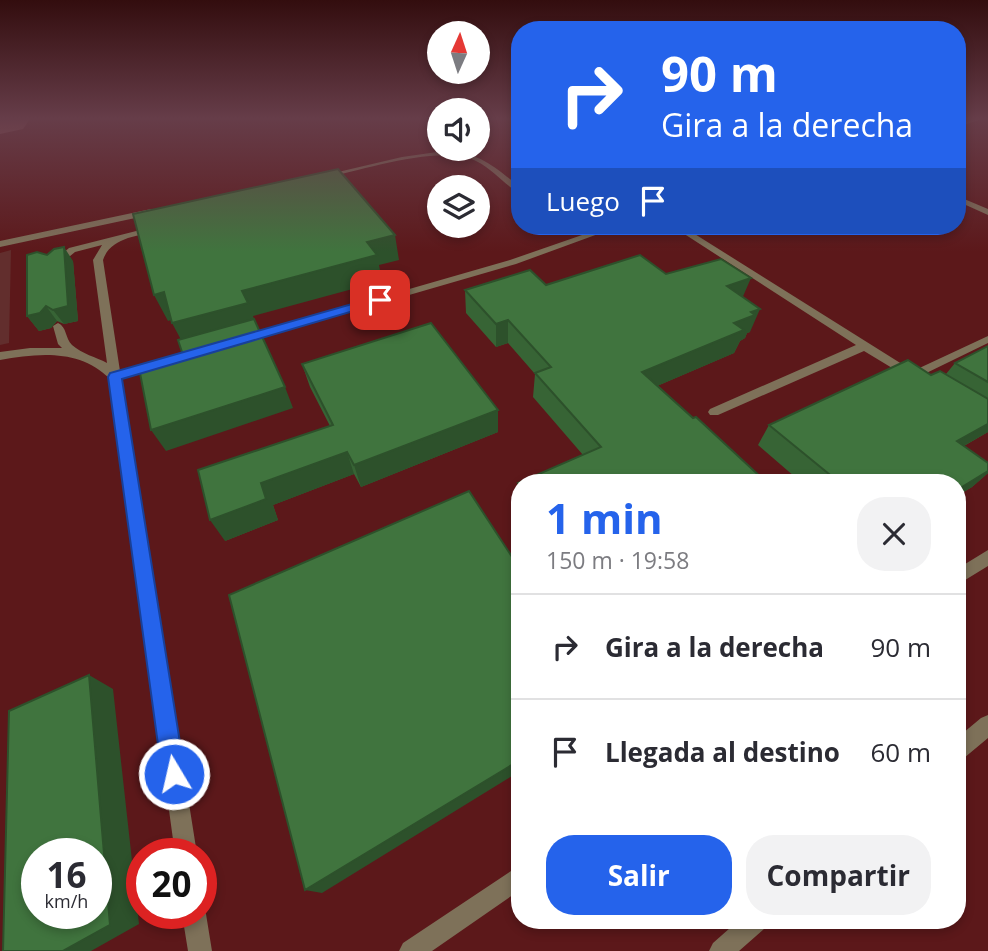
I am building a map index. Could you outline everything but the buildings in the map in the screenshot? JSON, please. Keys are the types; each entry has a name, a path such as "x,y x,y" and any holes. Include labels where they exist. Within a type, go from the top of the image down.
{"lane":[{"path":"316,181 388,163"},
{"path":"484,163 511,184"},
{"path":"966,202 988,212"},
{"path":"0,244 159,211"},
{"path":"54,265 72,250 170,226"},
{"path":"131,235 108,244 99,253 108,331 184,838"},
{"path":"234,342 513,261 590,235"},
{"path":"690,235 923,383"},
{"path":"58,326 61,349"},
{"path":"912,376 988,339"},
{"path":"714,412 865,346"},
{"path":"0,357 61,349 102,363 115,377"},
{"path":"0,365 61,349"},
{"path":"115,377 168,361"},
{"path":"966,572 988,557"},
{"path":"966,744 988,726"},
{"path":"411,951 511,883"},
{"path":"196,929 200,951"},
{"path":"721,951 747,929"}],"shaded area":[{"path":"11,250 9,343 0,345 0,253"}],"route":[{"path":"174,774 115,377 380,300"}]}
